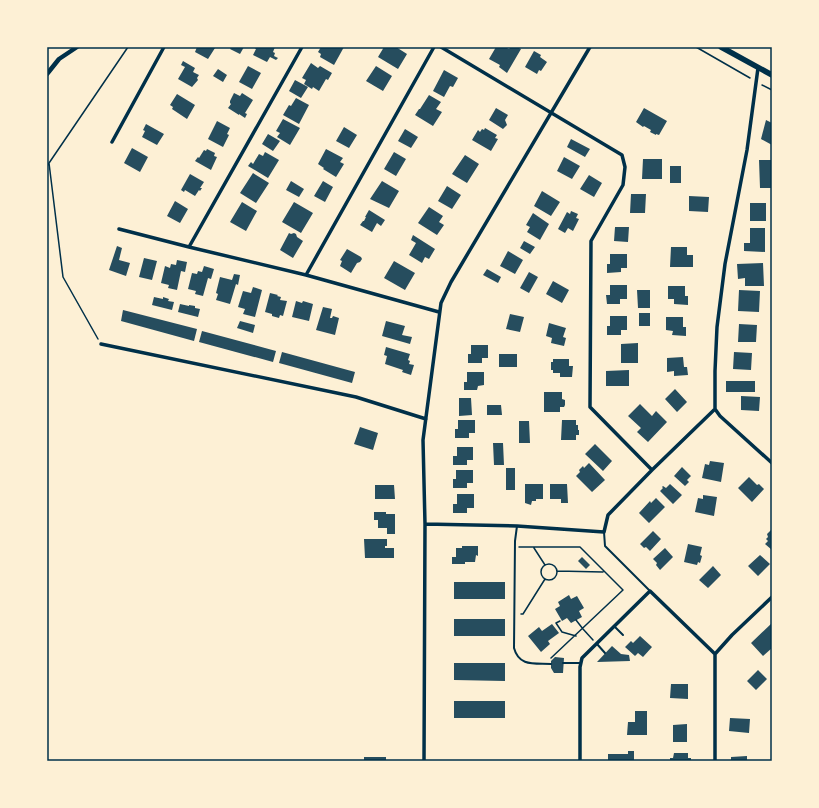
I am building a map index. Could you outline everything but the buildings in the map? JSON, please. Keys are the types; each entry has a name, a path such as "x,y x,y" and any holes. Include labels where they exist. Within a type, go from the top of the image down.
{"main road":[{"path":"721,47 772,76"}],"street":[{"path":"47,74 59,59 77,47"},
{"path":"112,142 164,47"},
{"path":"189,247 302,47"},
{"path":"306,275 434,47"},
{"path":"441,47 622,155 626,167 624,185 591,241 590,407 652,470"},
{"path":"424,761 425,524 423,440 441,303 451,282 590,47"},
{"path":"758,68 747,150 725,264 717,327 715,409 720,416 772,463"},
{"path":"120,229 306,275 439,312"},
{"path":"101,344 356,397 426,419"},
{"path":"425,524 517,526 604,532 608,515 715,409"},
{"path":"580,761 582,658 650,591 715,654"},
{"path":"715,761 715,654 732,635 772,597"}],"lane":[{"path":"517,526 515,547 514,648 518,658 526,663 551,664"},
{"path":"604,532 605,546 650,591"},
{"path":"614,626 623,635"},
{"path":"596,644 606,653"},
{"path":"564,663 581,663"}],"path":[{"path":"47,166 128,47"},
{"path":"696,47 772,90"},
{"path":"49,163 63,277 101,344"},
{"path":"515,547 580,547 622,590 576,636 545,664"},
{"path":"533,547 545,565"},
{"path":"548,564 554,565 557,571 556,577 554,579 545,579 541,573 542,568 548,564"},
{"path":"557,571 604,572"},
{"path":"515,615 523,614 545,579"},
{"path":"576,620 596,644"},
{"path":"560,621 556,623 562,632 576,636"}]}
